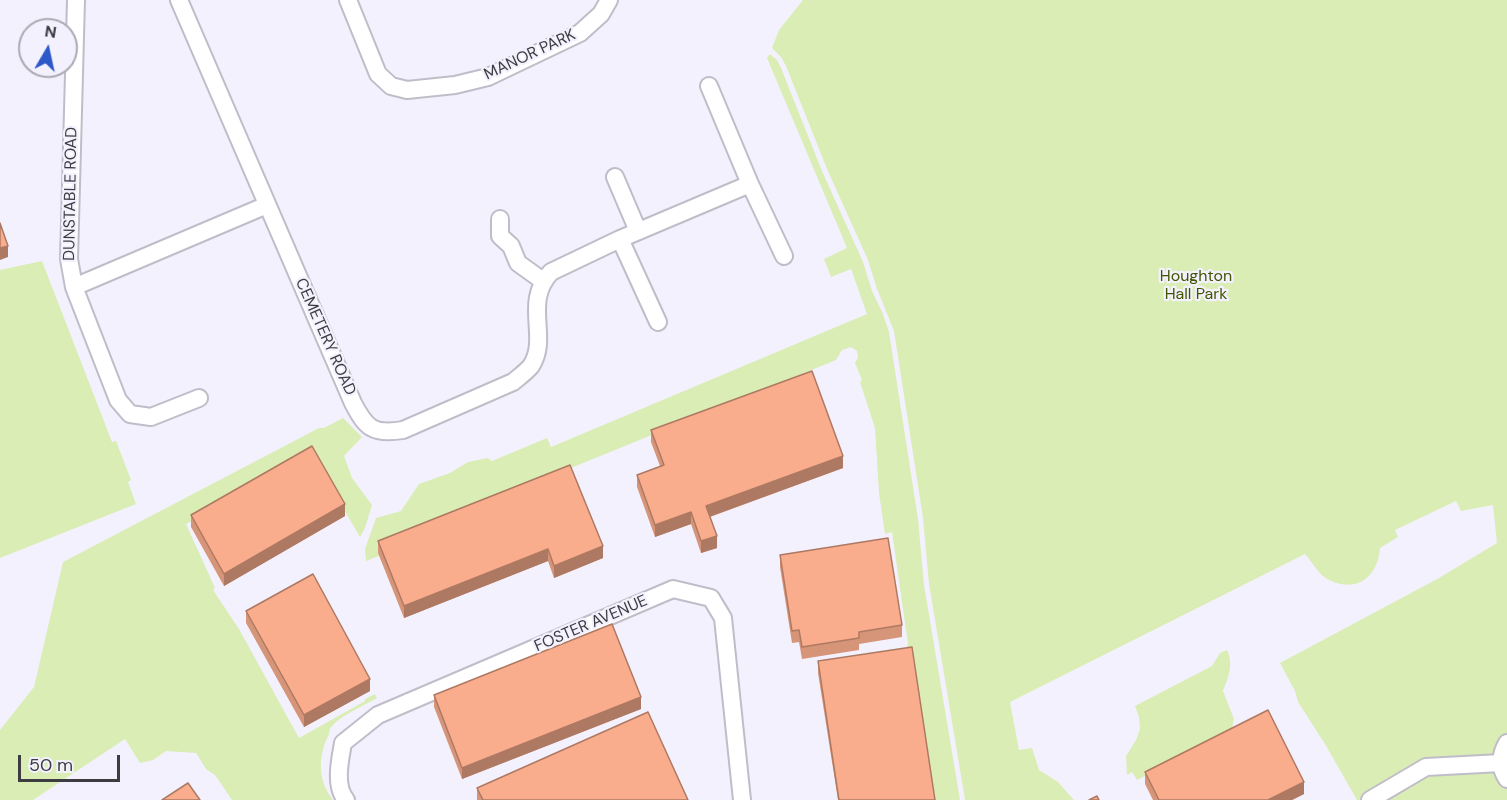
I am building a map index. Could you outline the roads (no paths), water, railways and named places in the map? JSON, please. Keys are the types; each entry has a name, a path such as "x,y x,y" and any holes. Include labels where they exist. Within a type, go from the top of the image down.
{"street":[{"name":"DUNSTABLE ROAD","path":"76,0 69,259 74,287 267,205"},
{"name":"CEMETERY ROAD","path":"178,0 353,403 364,423 379,431 404,430 513,382 531,365 537,349 536,312 543,281"},
{"name":"MANOR PARK","path":"348,0 378,74 391,86 407,90 455,85 488,76 580,33 601,14 609,0"},
{"path":"709,86 750,184 784,256"},
{"path":"615,177 638,231"},
{"path":"500,219 500,236 512,246 518,263 543,281 562,265 750,184"},
{"path":"620,239 658,322"},
{"path":"74,287 118,400 130,414 151,417 200,398"},
{"name":"FOSTER AVENUE","path":"346,800 341,795 339,770 343,743 378,715 673,589 711,598 723,618 742,800"},
{"path":"1507,742 1501,763 1507,779"},
{"path":"1370,800 1426,767 1501,763"}],"park label":[{"name":"Houghton Hall Park","path":"1196,286"}]}
